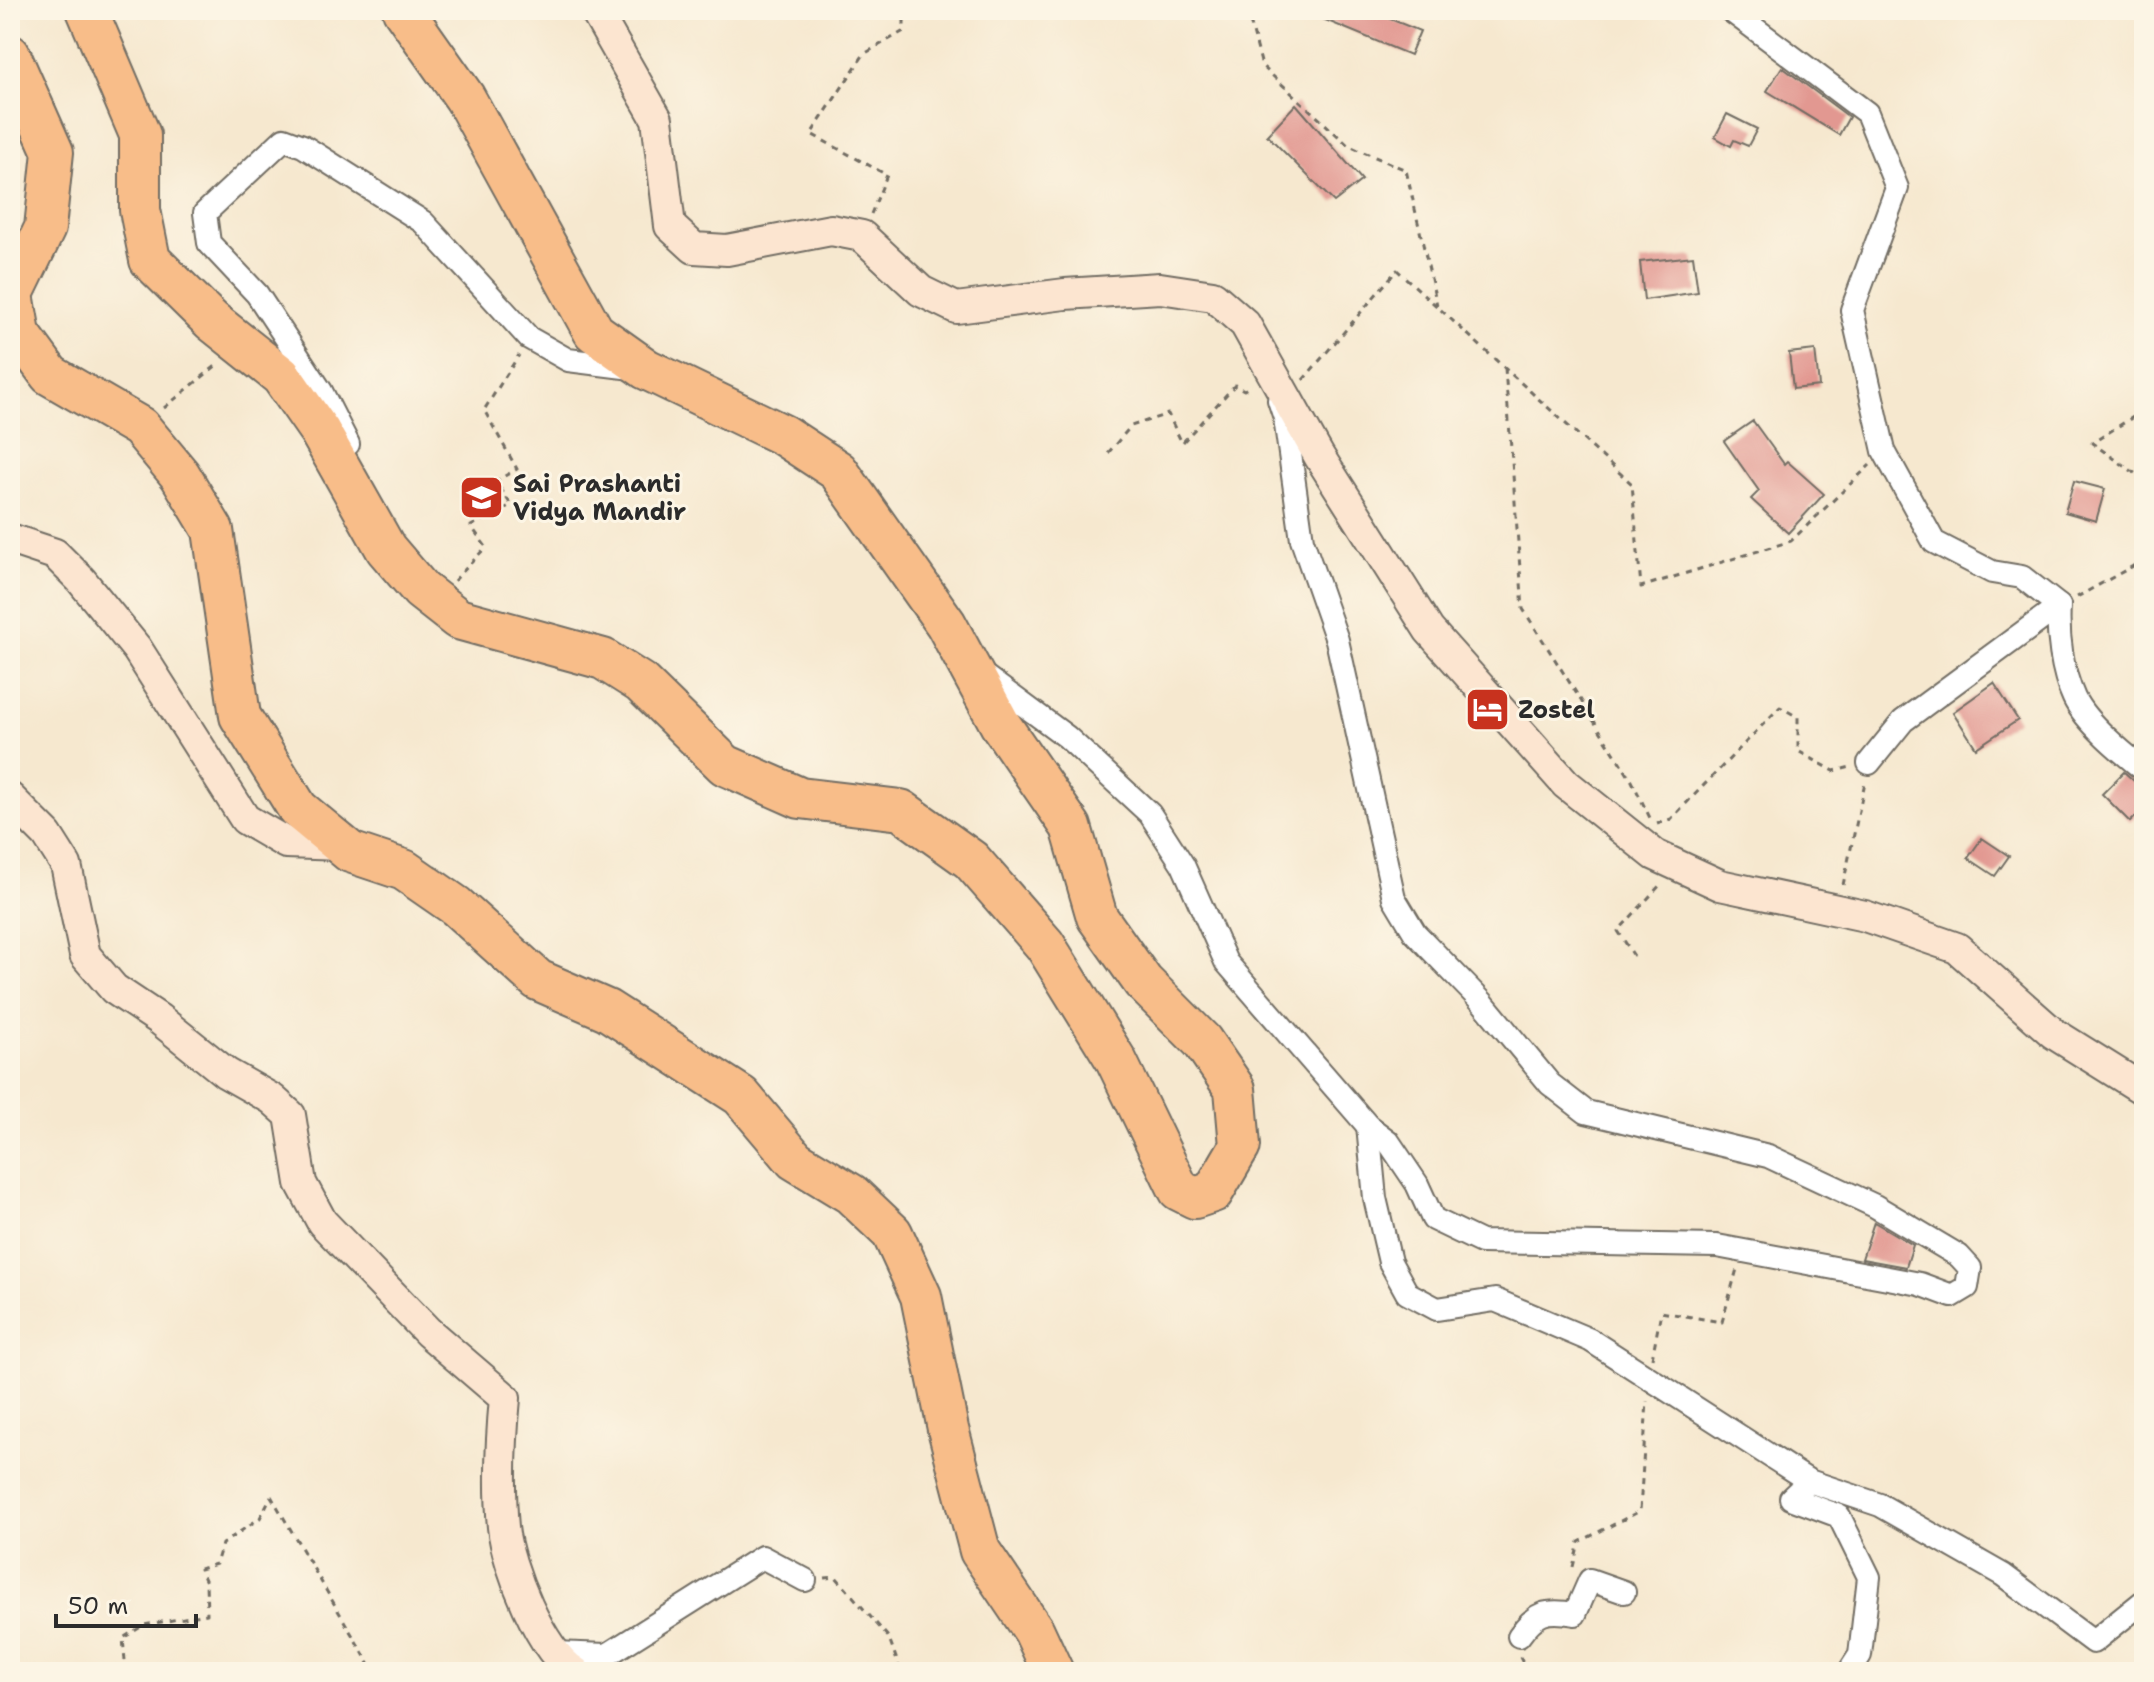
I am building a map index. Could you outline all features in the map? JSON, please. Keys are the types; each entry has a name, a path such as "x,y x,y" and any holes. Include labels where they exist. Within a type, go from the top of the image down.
{"highway":[{"path":"87,10 140,135 140,210 150,260 242,345 281,376 320,432 386,549 436,601 458,619 603,659 641,683 725,765 800,798 901,810 971,860 1045,945 1116,1060 1179,1190 1195,1198 1213,1192 1240,1146 1235,1089 1202,1041 1143,982 1097,917 1071,827 1000,724 946,624 838,471 783,435 646,369 594,332 465,98 403,10"},
{"path":"10,55 53,152 45,228 13,294 20,334 50,375 140,427 180,475 213,530 240,716 298,809 350,852 404,870 456,906 538,980 607,1010 741,1096 795,1160 851,1194 892,1233 921,1296 948,1429 980,1551 1034,1631 1053,1672"}],"main road":[{"path":"595,10 657,119 670,226 694,248 727,250 831,230 862,236 921,291 956,308 1065,294 1160,288 1213,296 1245,324 1260,346 1319,456 1429,630 1566,784 1655,855 1720,885 1865,916 1957,948 2053,1033 2144,1090"},
{"path":"10,539 55,554 81,580 137,649 245,819 286,843 341,845"},
{"path":"10,798 47,835 66,865 85,955 114,989 159,1019 226,1073 272,1099 290,1115 301,1183 322,1222 428,1332 505,1398 500,1461 503,1531 532,1620 565,1663"}],"street":[{"path":"1730,10 1867,113 1897,188 1852,310 1884,451 1934,542 1992,572 2022,577 2059,606"},
{"path":"373,527 368,482 321,391 257,294 209,243 205,213 284,139 303,146 423,222 529,338 568,360 646,369"},
{"path":"966,662 1067,737 1150,814 1183,865 1226,962 1368,1126 1388,1141 1417,1184 1433,1219 1481,1242 1630,1242 1717,1246 1920,1284 1952,1296 1967,1287 1970,1268 1959,1256 1875,1206 1768,1156 1586,1112 1550,1084 1483,1003 1415,933 1394,898 1337,640 1302,540 1285,418 1260,346"},
{"path":"1869,763 1903,721 2059,606"},
{"path":"2059,606 2057,630 2074,699 2117,748 2144,770"},
{"path":"1368,1126 1375,1198 1390,1262 1407,1293 1437,1309 1495,1300 1590,1340 1809,1481 1880,1505 2003,1575 2093,1642 2144,1601"},
{"path":"1809,1481 1791,1498 1839,1516 1869,1577 1860,1655 1849,1672"},
{"path":"565,1663 607,1655 762,1557 805,1580"},
{"path":"1519,1636 1533,1616 1550,1609 1575,1614 1590,1580 1624,1592"}],"path":[{"path":"862,236 887,175 811,134 864,54 904,31 904,10"},
{"path":"1247,10 1262,66 1349,146 1406,170 1437,306"},
{"path":"1288,397 1397,270 1632,484 1641,587 1791,541 1884,451"},
{"path":"436,601 486,547 471,526 511,505 496,481 517,469 484,410 529,338"},
{"path":"140,427 242,345"},
{"path":"1108,453 1131,426 1168,414 1182,443 1235,385 1244,390 1257,382 1260,346"},
{"path":"1504,368 1523,609 1632,781 1658,835"},
{"path":"2144,410 2092,443 2139,476 2144,489"},
{"path":"2059,606 2144,560"},
{"path":"1653,825 1671,819 1780,707 1798,717 1798,751 1834,771 1869,763 1855,840 1837,910"},
{"path":"1634,956 1618,931 1679,866"},
{"path":"1590,1580 1572,1571 1579,1542 1640,1511 1649,1378 1661,1312 1722,1322 1742,1251"},
{"path":"126,1672 123,1638 144,1625 207,1614 206,1582 200,1569 216,1564 222,1544 260,1518 271,1496 374,1672"},
{"path":"805,1580 836,1577 889,1638 901,1672"}],"building":[{"path":"1301,10 1368,10 1420,31 1410,55"},
{"path":"1782,67 1849,117 1839,135 1767,91"},
{"path":"1296,104 1362,180 1334,202 1267,135"},
{"path":"1727,114 1757,129 1748,146 1734,140 1731,146 1715,137"},
{"path":"1693,256 1698,292 1644,300 1640,262"},
{"path":"1815,350 1819,386 1793,389 1789,353"},
{"path":"1753,421 1784,464 1787,461 1824,494 1788,533 1751,499 1759,491 1724,441"},
{"path":"2074,481 2105,489 2096,521 2065,512"},
{"path":"1994,683 2018,720 1976,748 1953,712"},
{"path":"2124,772 2144,790 2144,809 2130,822 2102,794"},
{"path":"1982,838 2009,856 1995,876 1968,858"},
{"path":"1874,1222 1913,1245 1906,1267 1862,1259"}],"place":[{"name":"Sai Prashanti Vidya Mandir","path":"482,498"},
{"name":"Zostel","path":"1487,710"}]}
